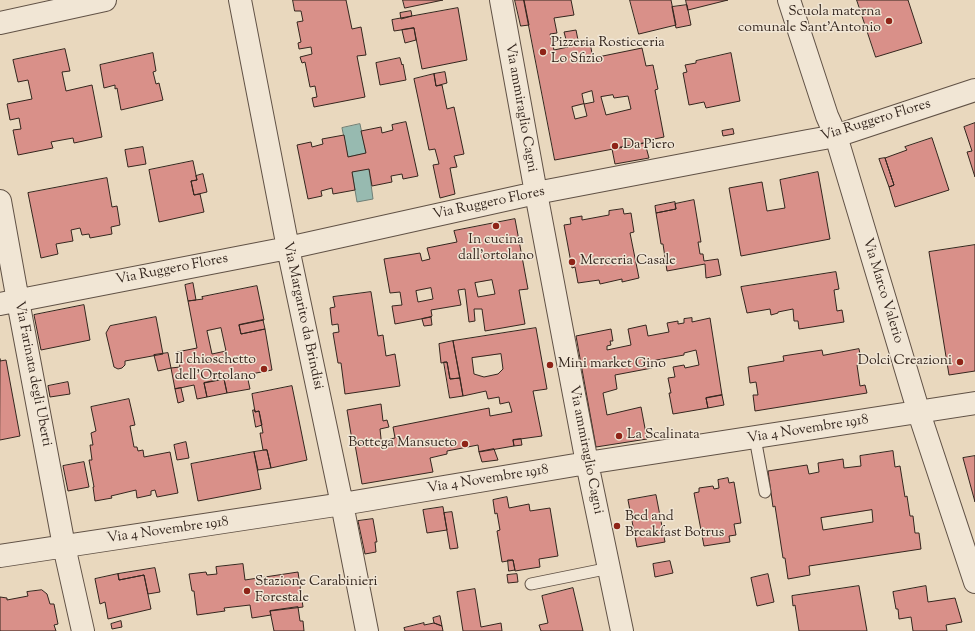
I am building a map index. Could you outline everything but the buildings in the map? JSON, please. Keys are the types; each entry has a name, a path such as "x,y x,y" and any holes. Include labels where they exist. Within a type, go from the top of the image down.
{"street":[{"path":"0,23 105,0"},
{"name":"Via Margarito da Brindisi","path":"240,0 288,248 367,631"},
{"name":"Via ammiraglio Cagni","path":"501,0 587,463 622,631"},
{"name":"Via Marco Valerio","path":"789,0 827,116 836,136 919,412 975,582"},
{"name":"Via Ruggero Flores","path":"9,303 288,248 536,193 836,136 975,90"},
{"name":"Via Farinata degli Uberti","path":"0,201 9,303 64,546"},
{"name":"Via 4 Novembre 1918","path":"0,556 342,504 587,463 975,403"},
{"path":"64,546 83,631"}],"lane":[{"path":"755,438 765,492"},
{"path":"531,584 610,568"}],"water":[{"path":"360,124 366,153 348,157 342,128"},
{"path":"369,169 373,199 357,202 352,172"}],"place":[{"name":"Scuola materna comunale Sant'Antonio","path":"889,21"},
{"name":"Pizzeria Rosticceria Lo Sfizio","path":"543,52"},
{"name":"Da Piero","path":"615,146"},
{"name":"In cucina dall'ortolano","path":"496,226"},
{"name":"Merceria Casale","path":"572,262"},
{"name":"Dolci Creazioni","path":"960,362"},
{"name":"Mini market Gino","path":"550,365"},
{"name":"Il chioschetto dell'Ortolano","path":"264,369"},
{"name":"La Scalinata","path":"619,436"},
{"name":"Bottega Mansueto","path":"465,444"},
{"name":"Bed and Breakfast Botrus","path":"617,526"},
{"name":"Stazione Carabinieri Forestale","path":"247,591"}]}
